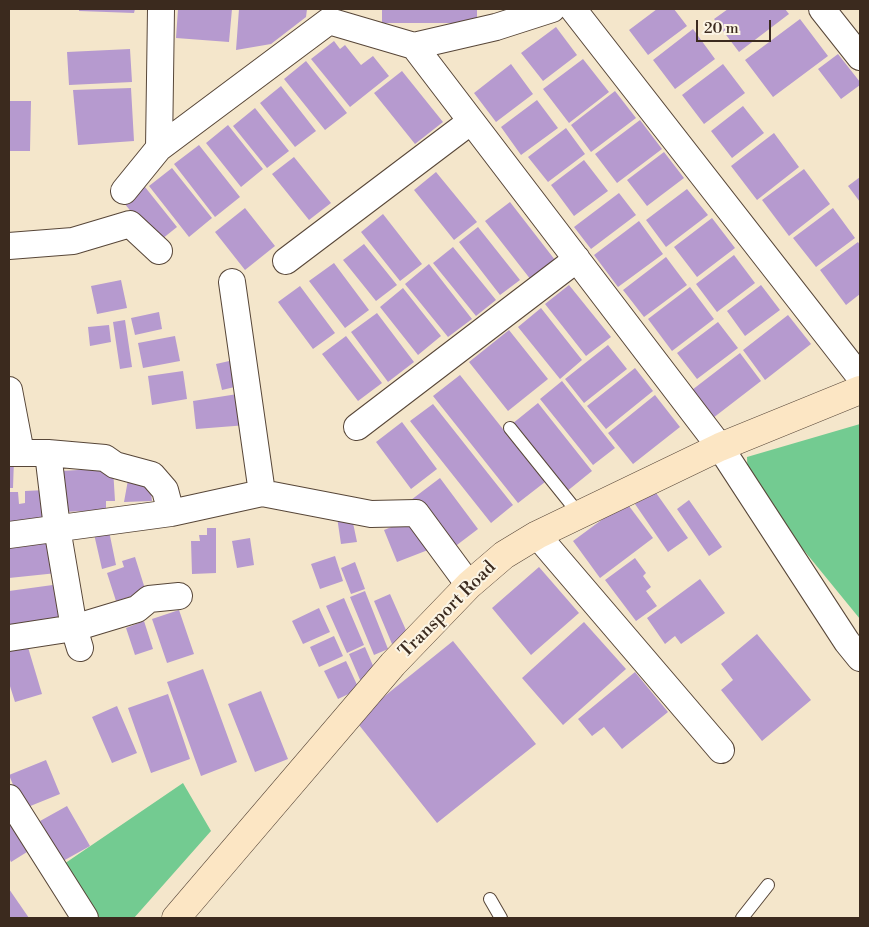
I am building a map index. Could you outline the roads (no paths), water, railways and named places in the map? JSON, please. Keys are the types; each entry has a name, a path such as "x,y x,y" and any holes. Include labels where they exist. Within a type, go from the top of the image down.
{"street":[{"path":"159,148 161,9"},
{"path":"414,46 496,18 552,9"},
{"path":"574,9 860,377"},
{"path":"822,9 860,57"},
{"path":"124,191 159,148 329,15 414,46 720,448 847,642 860,658"},
{"path":"286,261 470,122"},
{"path":"9,246 73,241 130,224 159,251"},
{"path":"357,427 577,259"},
{"path":"232,282 262,493"},
{"path":"9,390 15,453 48,453 105,458 114,465 152,475 165,490 171,513"},
{"name":"Transport Road","path":"176,918 393,664 469,584 504,555 537,535 579,514 720,448 860,390"},
{"path":"48,453 57,528 77,638"},
{"path":"9,535 171,513 262,493 371,514 416,513 469,584"},
{"path":"537,535 721,750"},
{"path":"9,638 77,638 137,609 149,598 179,596"},
{"path":"9,798 85,918"}],"lane":[{"path":"510,428 579,514"},
{"path":"742,918 768,885"},
{"path":"490,899 501,918"}]}
